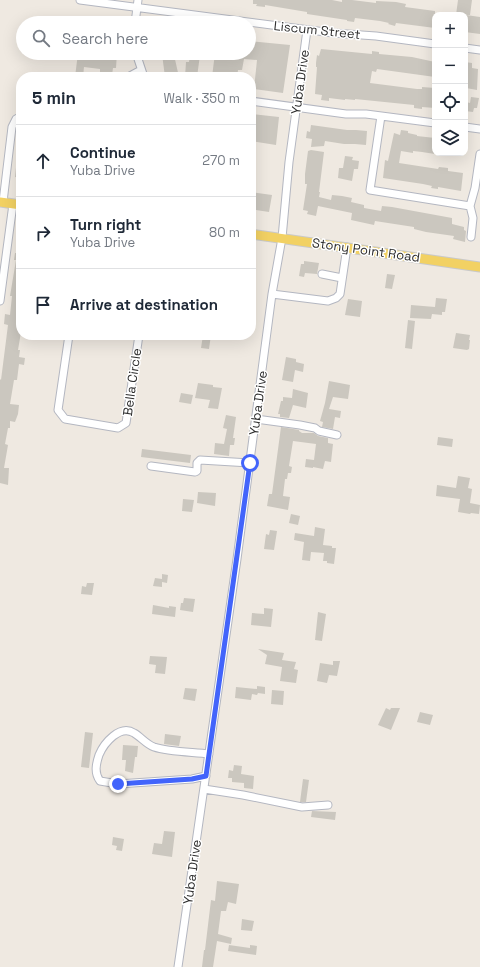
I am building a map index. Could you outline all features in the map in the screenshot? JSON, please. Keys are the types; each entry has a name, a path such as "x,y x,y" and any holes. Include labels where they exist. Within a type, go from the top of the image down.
{"main road":[{"path":"2,202 16,204"},
{"name":"Stony Point Road","path":"256,235 480,267"}],"street":[{"name":"Liscum Street","path":"80,0 199,16"},
{"path":"136,16 138,0"},
{"name":"Liscum Street","path":"256,23 351,36 376,36 432,44"},
{"name":"Yuba Drive","path":"178,967 250,463 272,294 282,238 287,176 307,30"},
{"path":"468,48 480,50"},
{"path":"138,60 141,72"},
{"path":"256,102 346,114 381,116 432,123"},
{"path":"381,116 370,190 470,206"},
{"path":"2,202 12,127 16,119"},
{"path":"468,127 480,129"},
{"path":"471,237 473,218 470,206 475,188 480,154"},
{"path":"0,301 3,264 16,208"},
{"path":"272,294 328,300 336,298 340,294 347,247"},
{"path":"322,274 342,278"},
{"name":"Bella Circle","path":"68,340 58,410 65,419 118,428 126,423 138,340"},
{"path":"256,419 305,426 338,435"},
{"path":"151,466 195,472 197,471 197,463 200,460 250,463"},
{"path":"206,776 192,779 118,784 100,781 97,777 96,767 100,752 111,737 119,732 133,732 152,746 163,749 209,754"},
{"path":"204,789 302,807 328,805"}],"building":[{"path":"253,0 332,0 342,2 342,0 352,0 376,3 376,1 396,2 406,4 405,7 435,12 432,12 432,28 396,23 395,26 380,21 355,18 354,22 307,14 307,12 265,5 265,7 256,6 257,4 253,4"},
{"path":"458,0 472,0 470,15 468,15 468,12 456,12"},
{"path":"468,15 480,17 480,34 468,32"},
{"path":"256,42 290,45 283,93 256,89"},
{"path":"321,49 372,54 372,51 379,52 379,54 412,57 432,61 432,77 377,69 376,72 372,71 370,83 417,89 422,89 422,87 432,88 432,108 422,107 422,109 414,108 414,105 355,99 345,100 329,98 329,101 321,100 322,95 315,94 316,63 317,55 319,56"},
{"path":"77,60 117,60 116,68 113,68 112,72 100,72 100,69 84,67 84,72 76,72"},
{"path":"163,60 175,60 178,72 164,72"},
{"path":"189,60 199,60 198,72 185,72 186,62 189,62"},
{"path":"214,60 244,60 242,70 238,70 238,72 213,72"},
{"path":"468,62 472,63 472,68 478,69 477,90 468,88"},
{"path":"471,97 479,98 477,108 474,108 473,112 468,111 468,102 470,103"},
{"path":"256,115 279,117 276,145 256,142"},
{"path":"311,125 367,131 366,145 325,141 324,146 311,147 312,139 306,138 307,131 310,132"},
{"path":"401,130 408,131 408,133 417,136 432,138 432,154 401,151 399,163 438,169 439,167 448,168 448,171 463,173 461,191 438,187 438,189 431,188 432,186 423,184 383,178 385,160 388,161 394,133 400,135"},
{"path":"308,151 324,152 319,197 331,200 332,195 342,196 352,198 351,202 364,205 364,208 381,211 382,206 392,207 452,218 452,224 464,227 464,230 466,231 465,242 453,239 454,236 426,232 414,229 414,227 375,221 374,225 351,220 352,213 318,206 316,216 307,214 308,211 303,210 307,184 305,184 305,174"},
{"path":"345,156 353,157 352,160 359,161 358,169 354,169 352,181 338,178 339,168 343,168"},
{"path":"256,193 272,195 269,212 256,210"},
{"path":"15,253 16,260 14,260"},
{"path":"16,260 16,340 20,340 18,350 20,350 19,357 25,358 24,365 19,364 17,380 14,380 10,404 19,405 15,422 10,421 10,428 8,428 5,444 8,445 4,468 9,468 8,485 0,483 0,379 1,380 8,325 4,324 5,314 10,315 12,296 10,296"},
{"path":"304,261 319,263 317,274 305,273 304,277 299,276 301,264 304,264"},
{"path":"387,274 395,275 392,289 385,288"},
{"path":"436,298 447,299 445,312 442,312 442,315 432,314 431,319 410,318 411,305 435,307"},
{"path":"348,299 362,301 360,317 345,315"},
{"path":"408,320 415,321 412,349 405,348"},
{"path":"456,333 470,335 469,349 453,348"},
{"path":"202,340 210,340 209,349 201,348"},
{"path":"286,357 296,359 296,362 304,364 303,372 295,370 293,382 282,380"},
{"path":"329,381 350,385 348,399 333,397 329,409 341,411 340,418 335,417 333,429 322,427 323,422 320,421"},
{"path":"198,383 222,388 218,409 208,408 210,400 195,398"},
{"path":"293,389 308,393 306,408 293,405 289,418 280,417 280,414 278,414 281,401 283,401 283,397 292,398"},
{"path":"181,393 193,395 191,404 179,402"},
{"path":"226,415 236,417 233,438 235,438 234,445 230,445 229,456 214,454 215,443 224,444 227,429 223,428"},
{"path":"281,427 299,430 302,433 314,433 318,436 328,438 328,443 333,444 331,462 325,461 323,469 305,467 306,459 314,460 316,444 293,441 289,466 292,467 291,473 288,473 287,479 285,479 283,496 290,497 288,510 267,506 269,494 272,494"},
{"path":"438,437 453,439 452,447 437,445"},
{"path":"142,449 191,455 190,463 141,457"},
{"path":"458,476 470,478 468,488 472,489 470,503 480,505 479,514 458,512 460,499 436,496 437,485 456,488"},
{"path":"198,492 216,493 215,506 197,503"},
{"path":"183,499 194,500 192,512 182,511"},
{"path":"291,514 300,516 298,525 289,523"},
{"path":"315,527 325,529 323,545 336,548 334,564 323,561 324,553 311,552 310,561 302,560 304,542 294,540 295,533 314,536"},
{"path":"270,530 277,531 274,550 264,549 266,534 269,535"},
{"path":"162,574 168,575 167,583 162,582 162,587 153,586 155,578 162,579"},
{"path":"87,583 94,583 92,595 81,594 82,586 86,587"},
{"path":"184,598 195,599 193,612 180,610 181,603 183,603"},
{"path":"153,605 169,608 169,606 176,607 175,617 152,614"},
{"path":"264,608 273,609 271,627 251,625 252,613 264,614"},
{"path":"318,612 326,614 322,641 315,640"},
{"path":"258,649 284,653 282,660 296,662 294,669 298,670 296,683 280,681 282,667 265,664 267,655"},
{"path":"150,656 167,657 165,674 155,673 156,665 149,664"},
{"path":"333,661 340,661 337,676 329,675 327,683 317,681 320,663 333,665"},
{"path":"257,686 265,687 265,694 252,694 251,700 235,698 236,687 257,689"},
{"path":"185,688 197,689 195,701 183,699"},
{"path":"272,690 284,691 283,705 271,704"},
{"path":"386,708 390,710 391,708 400,708 391,730 378,725"},
{"path":"420,712 433,715 430,725 417,722"},
{"path":"85,732 93,733 89,768 81,767"},
{"path":"165,734 181,736 179,746 164,744"},
{"path":"123,745 138,746 133,773 125,771 126,760 122,760"},
{"path":"234,765 242,766 241,774 254,776 253,789 244,788 244,783 232,782 232,778 228,778 229,770 233,771"},
{"path":"303,779 309,780 306,802 300,802"},
{"path":"312,811 336,812 335,820 311,817"},
{"path":"164,831 175,832 172,857 152,854 154,843 162,844"},
{"path":"113,837 124,839 122,851 116,850 117,846 112,845"},
{"path":"217,881 239,884 236,904 228,902 226,911 221,911 218,934 232,938 231,944 217,941 213,967 202,967 211,900 215,901"},
{"path":"242,919 254,921 252,931 241,930"},
{"path":"229,945 250,948 250,945 257,946 256,955 228,951"}],"route":[{"path":"118,784 192,779 206,776 238,559 250,463"}]}
